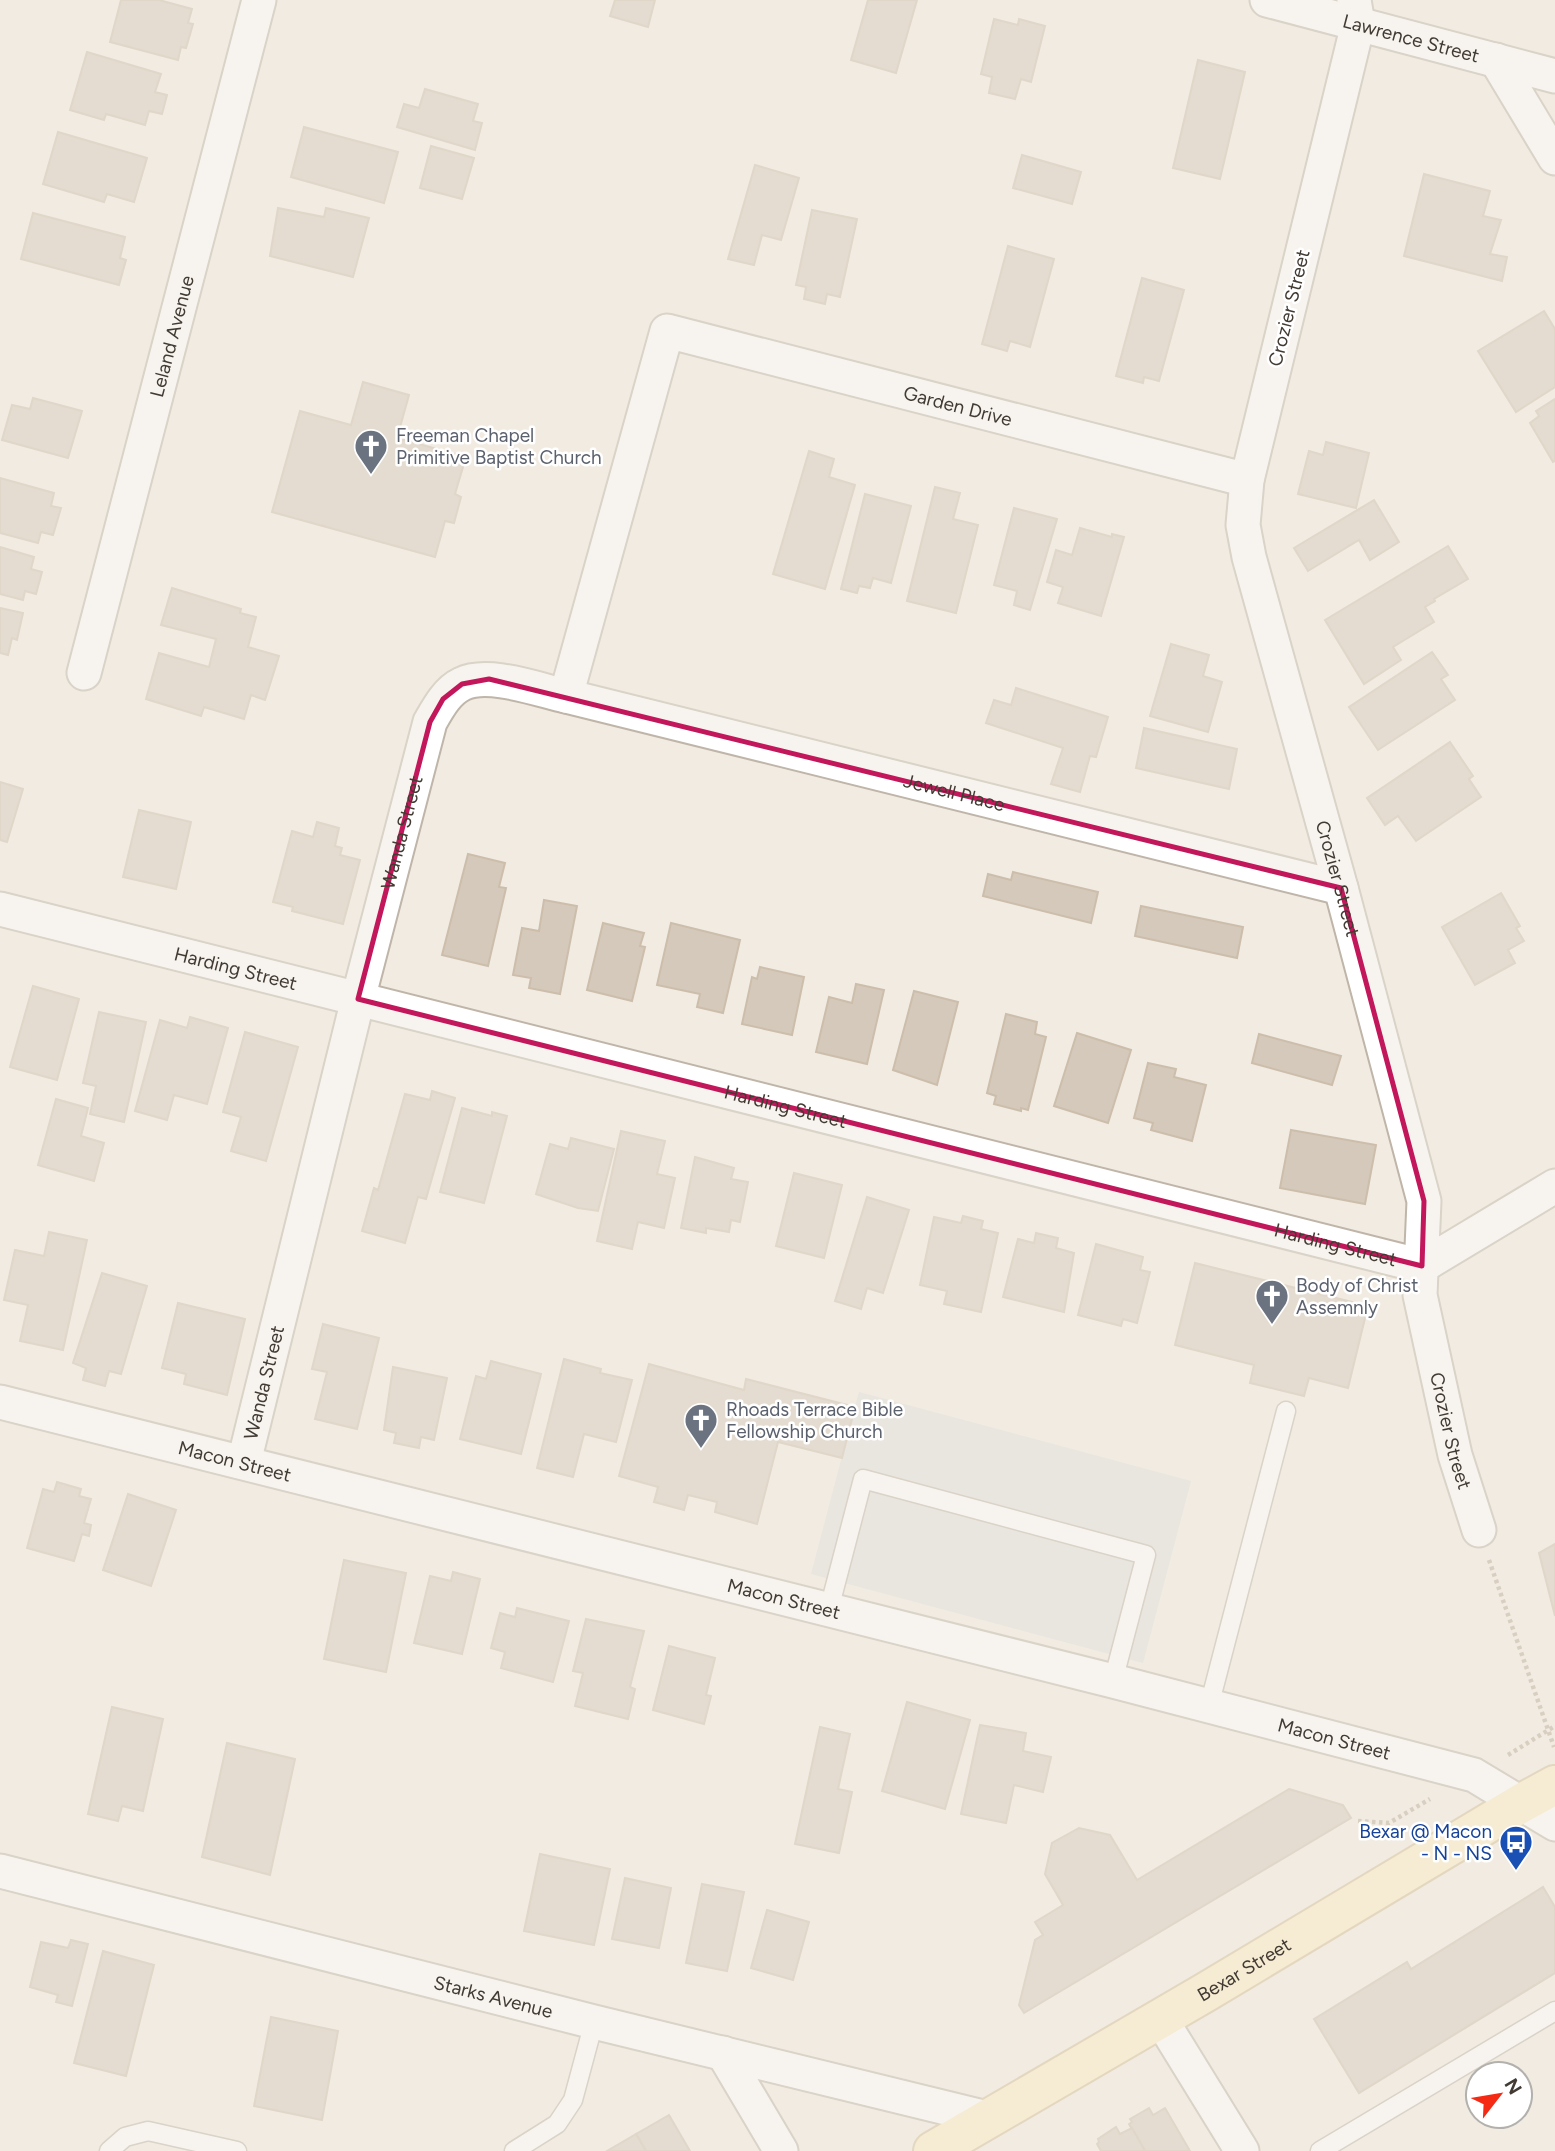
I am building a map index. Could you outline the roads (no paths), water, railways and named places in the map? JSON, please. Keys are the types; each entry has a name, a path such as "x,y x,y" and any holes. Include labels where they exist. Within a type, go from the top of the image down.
{"street":[{"name":"Leland Avenue","path":"84,673 259,0"},
{"name":"Lawrence Street","path":"1267,0 1356,12 1496,60 1555,75"},
{"name":"Crozier Street","path":"1356,12 1247,480 1243,525 1249,557 1424,1201 1420,1295 1455,1455 1479,1530"},
{"path":"1496,60 1555,158"},
{"name":"Garden Drive","path":"566,696 667,331 1247,480"},
{"name":"Wanda Street","path":"244,1462 358,999 430,722 443,699 462,684 489,679 566,696"},
{"name":"Jewell Place","path":"566,696 1341,888"},
{"name":"Harding Street","path":"0,909 1422,1266 1554,1189"},
{"name":"Macon Street","path":"0,1402 829,1609 1474,1775 1555,1824"},
{"name":"Bexar Street","path":"933,2151 1555,1785"},
{"name":"Starks Avenue","path":"0,1871 594,2022 987,2118"},
{"path":"1160,2018 1242,2151"},
{"path":"723,2053 781,2151"}],"lane":[{"path":"1209,1706 1286,1410"},
{"path":"829,1609 863,1479 1146,1555 1113,1681"},
{"path":"1320,2151 1555,2011"},
{"path":"514,2151 558,2124 573,2100 594,2022"},
{"path":"109,2151 125,2137 148,2131 237,2151"}],"place":[{"name":"Freeman Chapel Primitive Baptist Church","path":"371,476"},
{"name":"Body of Christ Assemnly","path":"1272,1326"},
{"name":"Rhoads Terrace Bible Fellowship Church","path":"701,1450"},
{"name":"Bexar @ Macon - N - NS","path":"1516,1872"}]}
